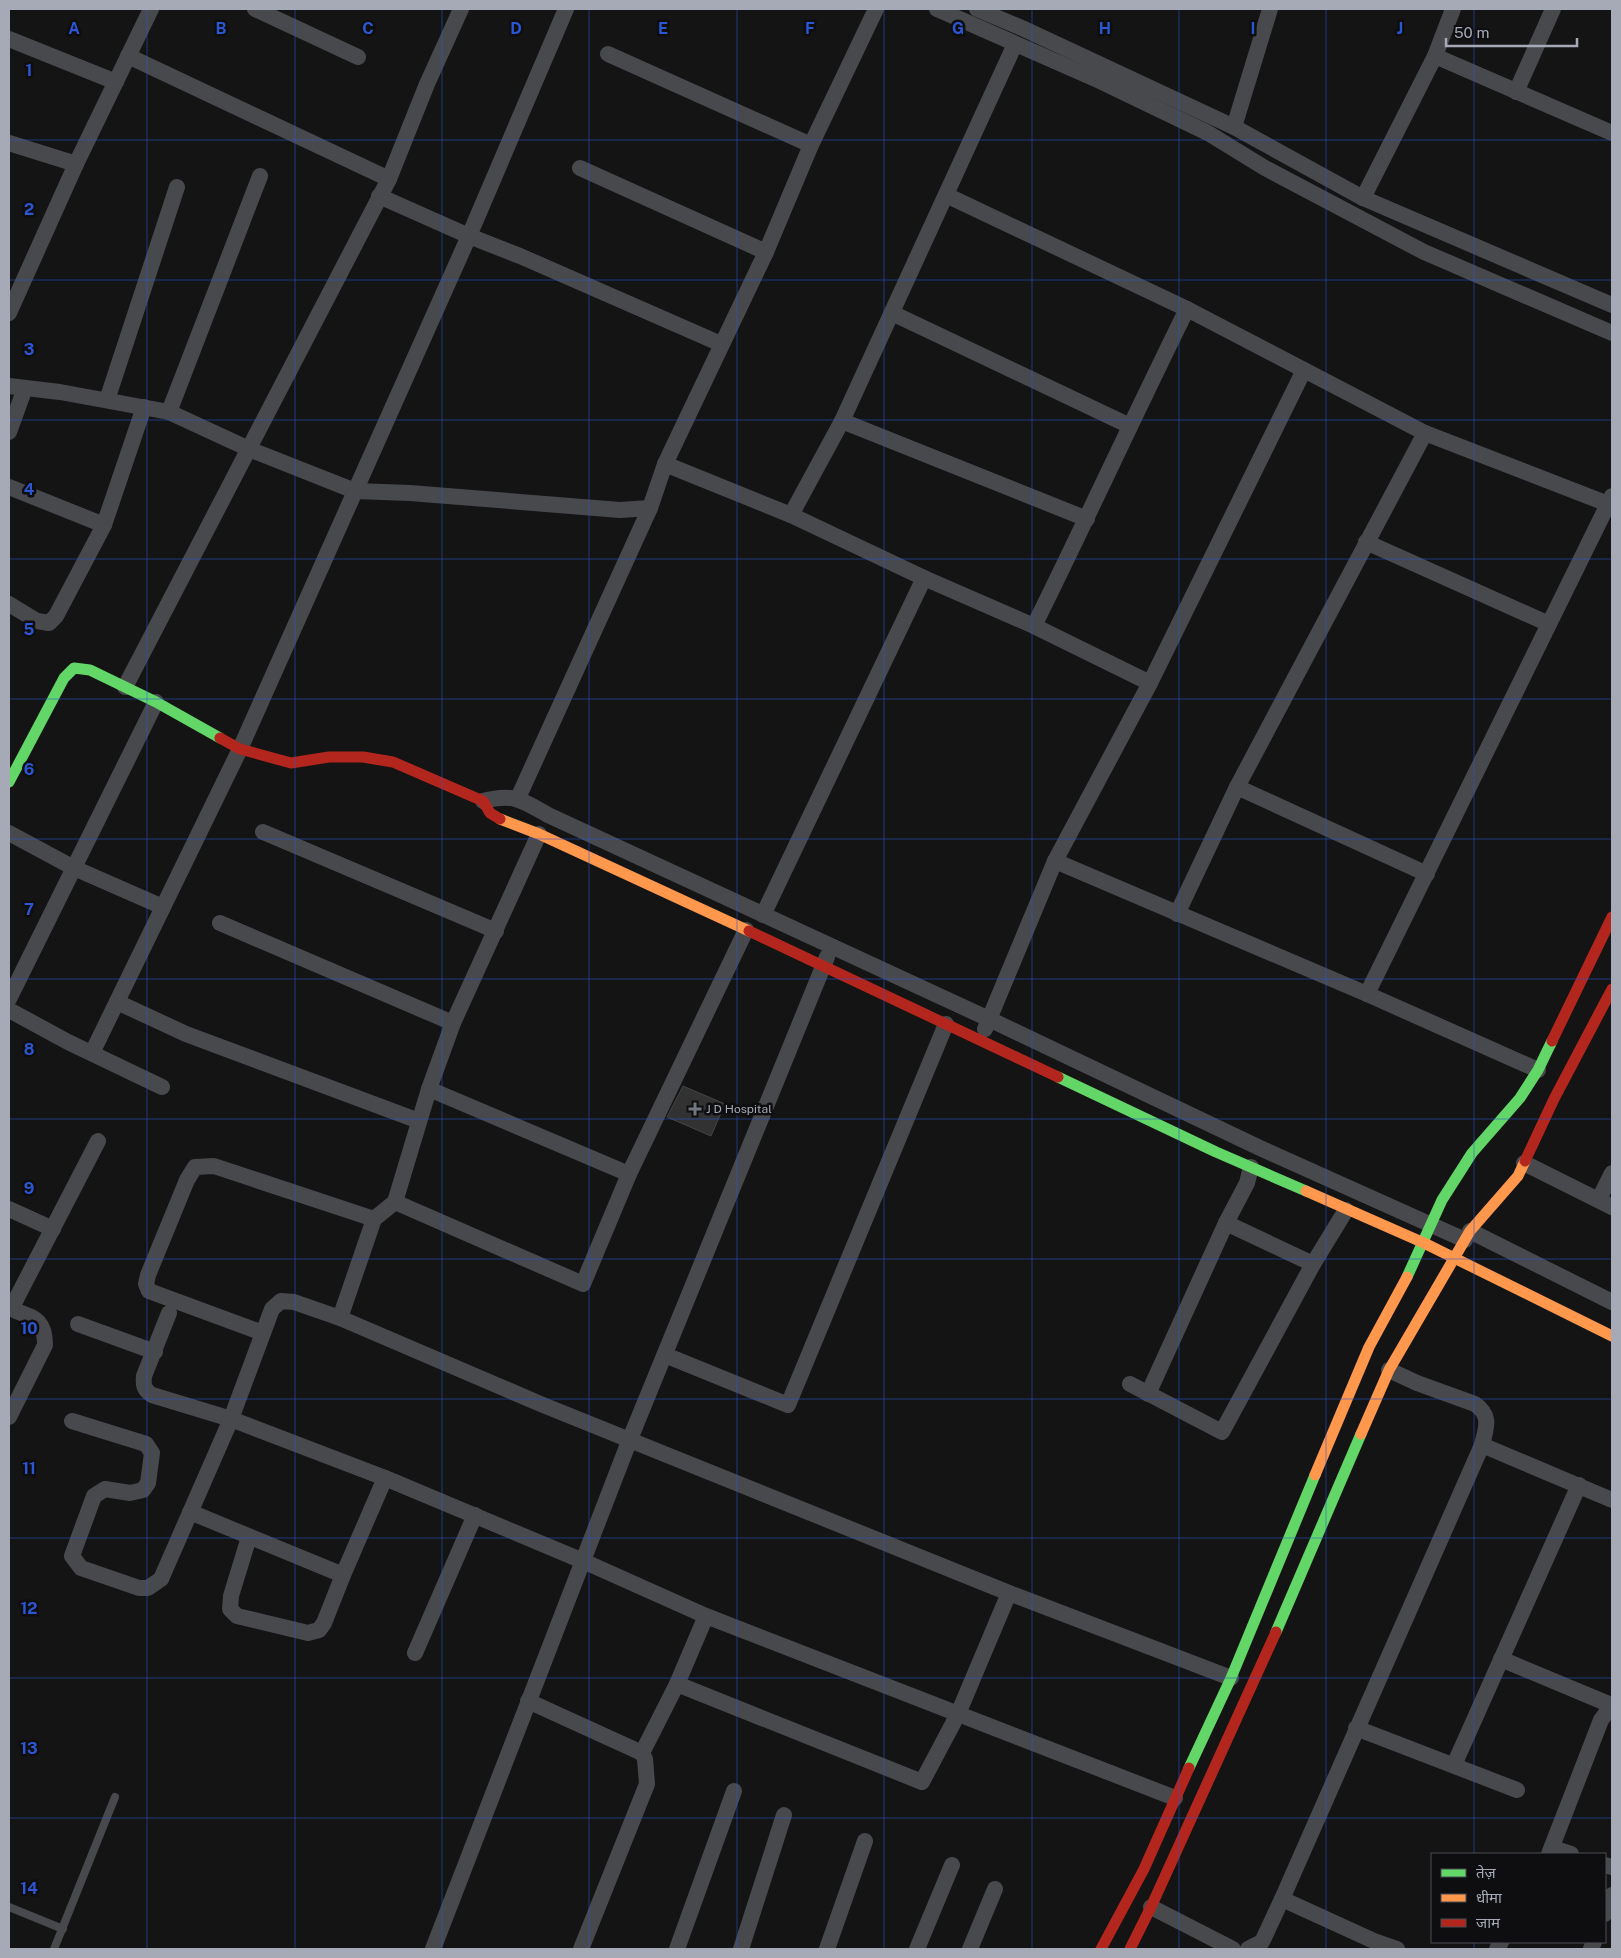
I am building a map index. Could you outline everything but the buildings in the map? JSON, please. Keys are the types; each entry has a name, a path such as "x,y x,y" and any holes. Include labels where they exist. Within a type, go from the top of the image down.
{"street":[{"path":"9,312 76,164 151,9"},
{"path":"255,9 358,57"},
{"path":"125,687 388,179 427,84 461,9"},
{"path":"92,1053 240,749 469,236 566,9"},
{"path":"518,798 650,508 666,464 766,252 811,145 876,9"},
{"path":"937,9 1100,81 1208,133 1265,168 1424,252 1612,333"},
{"path":"977,9 1234,126 1363,198 1612,305"},
{"path":"1234,126 1270,9"},
{"path":"1363,198 1435,56 1453,9"},
{"path":"1516,92 1553,9"},
{"path":"9,38 116,82"},
{"path":"791,515 842,421 1015,44"},
{"path":"608,54 811,145"},
{"path":"128,56 388,179"},
{"path":"1435,56 1612,134"},
{"path":"9,143 76,164"},
{"path":"580,168 766,252"},
{"path":"169,412 260,176"},
{"path":"107,400 177,187"},
{"path":"946,195 1186,309 1425,433 1610,500 1367,994"},
{"path":"379,196 721,344"},
{"path":"1034,626 1087,519 1186,309"},
{"path":"892,314 1130,426"},
{"path":"981,1040 1055,861 1150,683 1304,370"},
{"path":"9,432 17,387 60,392 169,412 249,449 355,491 410,493 620,510 650,508"},
{"path":"9,604 37,621 49,623 56,616 104,525 144,408"},
{"path":"842,421 1087,519"},
{"path":"1177,914 1236,787 1425,433"},
{"path":"666,464 791,515 924,578 1034,626 1150,683"},
{"path":"9,488 104,525"},
{"path":"1366,542 1549,624"},
{"path":"763,915 924,578"},
{"path":"9,782 64,678 74,668 90,670 156,702 240,749 291,763 338,757 363,757 393,762 483,801 490,813 502,820 539,834 1251,1167 1424,1243 1612,1336"},
{"path":"9,999 156,702"},
{"path":"1236,787 1426,874"},
{"path":"483,801 496,797 518,798 548,815 833,946 1260,1148 1432,1224 1468,1235 1612,1302"},
{"path":"262,832 496,931"},
{"path":"9,833 74,868 163,907"},
{"path":"340,1318 374,1219 395,1202 429,1088 452,1023 539,834"},
{"path":"1055,861 1367,994 1538,1070"},
{"path":"1101,1949 1144,1869 1231,1678 1369,1347 1402,1288 1442,1200 1472,1153 1520,1098 1538,1070 1612,917"},
{"path":"220,923 452,1023"},
{"path":"395,1202 583,1284 629,1174 746,930"},
{"path":"433,1949 630,1439 822,967 833,946"},
{"path":"1130,1949 1151,1907 1280,1621 1388,1370 1468,1235 1518,1176 1554,1099 1612,989"},
{"path":"116,1002 186,1034 420,1121"},
{"path":"9,1010 162,1087"},
{"path":"665,1355 788,1405 946,1024"},
{"path":"429,1088 629,1174"},
{"path":"9,1417 45,1345 45,1332 38,1320 10,1308 98,1141"},
{"path":"1524,1163 1606,1203 1612,1173"},
{"path":"263,1333 149,1292 146,1284 148,1275 186,1180 195,1167 214,1166 374,1219"},
{"path":"1148,1394 1226,1223 1247,1183 1251,1167"},
{"path":"9,1209 52,1229"},
{"path":"1130,1384 1222,1432 1313,1264 1346,1210"},
{"path":"1226,1223 1313,1264"},
{"path":"72,1422 146,1444 152,1453 148,1483 143,1490 130,1493 105,1490 94,1496 72,1556 81,1568 139,1588 148,1588 160,1580 231,1419 272,1309 280,1301 294,1302 340,1318 543,1405 1009,1593 1231,1678"},
{"path":"169,1313 144,1376 143,1384 146,1391 152,1395 231,1419 385,1478 583,1561 706,1616 1175,1798"},
{"path":"78,1324 155,1352"},
{"path":"1248,1949 1262,1942 1282,1899 1482,1445 1487,1426 1483,1410 1476,1404 1417,1383 1388,1370"},
{"path":"1482,1445 1612,1500"},
{"path":"249,1537 230,1596 230,1609 237,1616 308,1633 319,1630 324,1623 385,1478"},
{"path":"1454,1766 1579,1485"},
{"path":"190,1512 343,1575"},
{"path":"415,1653 475,1515"},
{"path":"677,1684 922,1782 958,1714 1009,1593"},
{"path":"581,1949 647,1784 646,1768 642,1754 677,1684 706,1616"},
{"path":"1501,1660 1611,1705 1601,1720 1550,1851 1564,1853"},
{"path":"528,1701 642,1754"},
{"path":"1356,1728 1517,1790"},
{"path":"677,1949 734,1791"},
{"path":"741,1949 784,1814"},
{"path":"827,1949 865,1841"},
{"path":"917,1949 952,1865"},
{"path":"970,1949 995,1889"},
{"path":"1606,1911 1612,1894"},
{"path":"1282,1899 1372,1945 1397,1949"},
{"path":"1151,1907 1233,1949"}],"lane":[{"path":"54,1949 115,1797"},
{"path":"9,1907 63,1929"}],"traffic: fast":[{"path":"9,782 64,678 74,668 90,670 156,702 220,738"},
{"path":"1407,1277 1442,1200 1472,1153 1520,1098 1538,1070 1552,1041"},
{"path":"1058,1077 1216,1152 1306,1191"},
{"path":"1276,1632 1361,1434"},
{"path":"1189,1768 1231,1678 1315,1475"}],"traffic: slow":[{"path":"500,819 539,834 749,931"},
{"path":"1361,1434 1389,1370 1470,1231 1518,1176 1525,1161"},
{"path":"1306,1191 1424,1243 1612,1336"},
{"path":"1315,1475 1369,1347 1407,1277"}],"traffic: jam":[{"path":"220,738 240,749 291,763 329,757 363,757 393,762 483,801 490,813 500,819"},
{"path":"1552,1041 1612,917"},
{"path":"749,931 1058,1077"},
{"path":"1525,1161 1554,1099 1612,989"},
{"path":"1130,1949 1151,1907 1276,1632"},
{"path":"1101,1949 1144,1869 1189,1768"}],"place":[{"name":"J D Hospital","path":"695,1109"}]}
